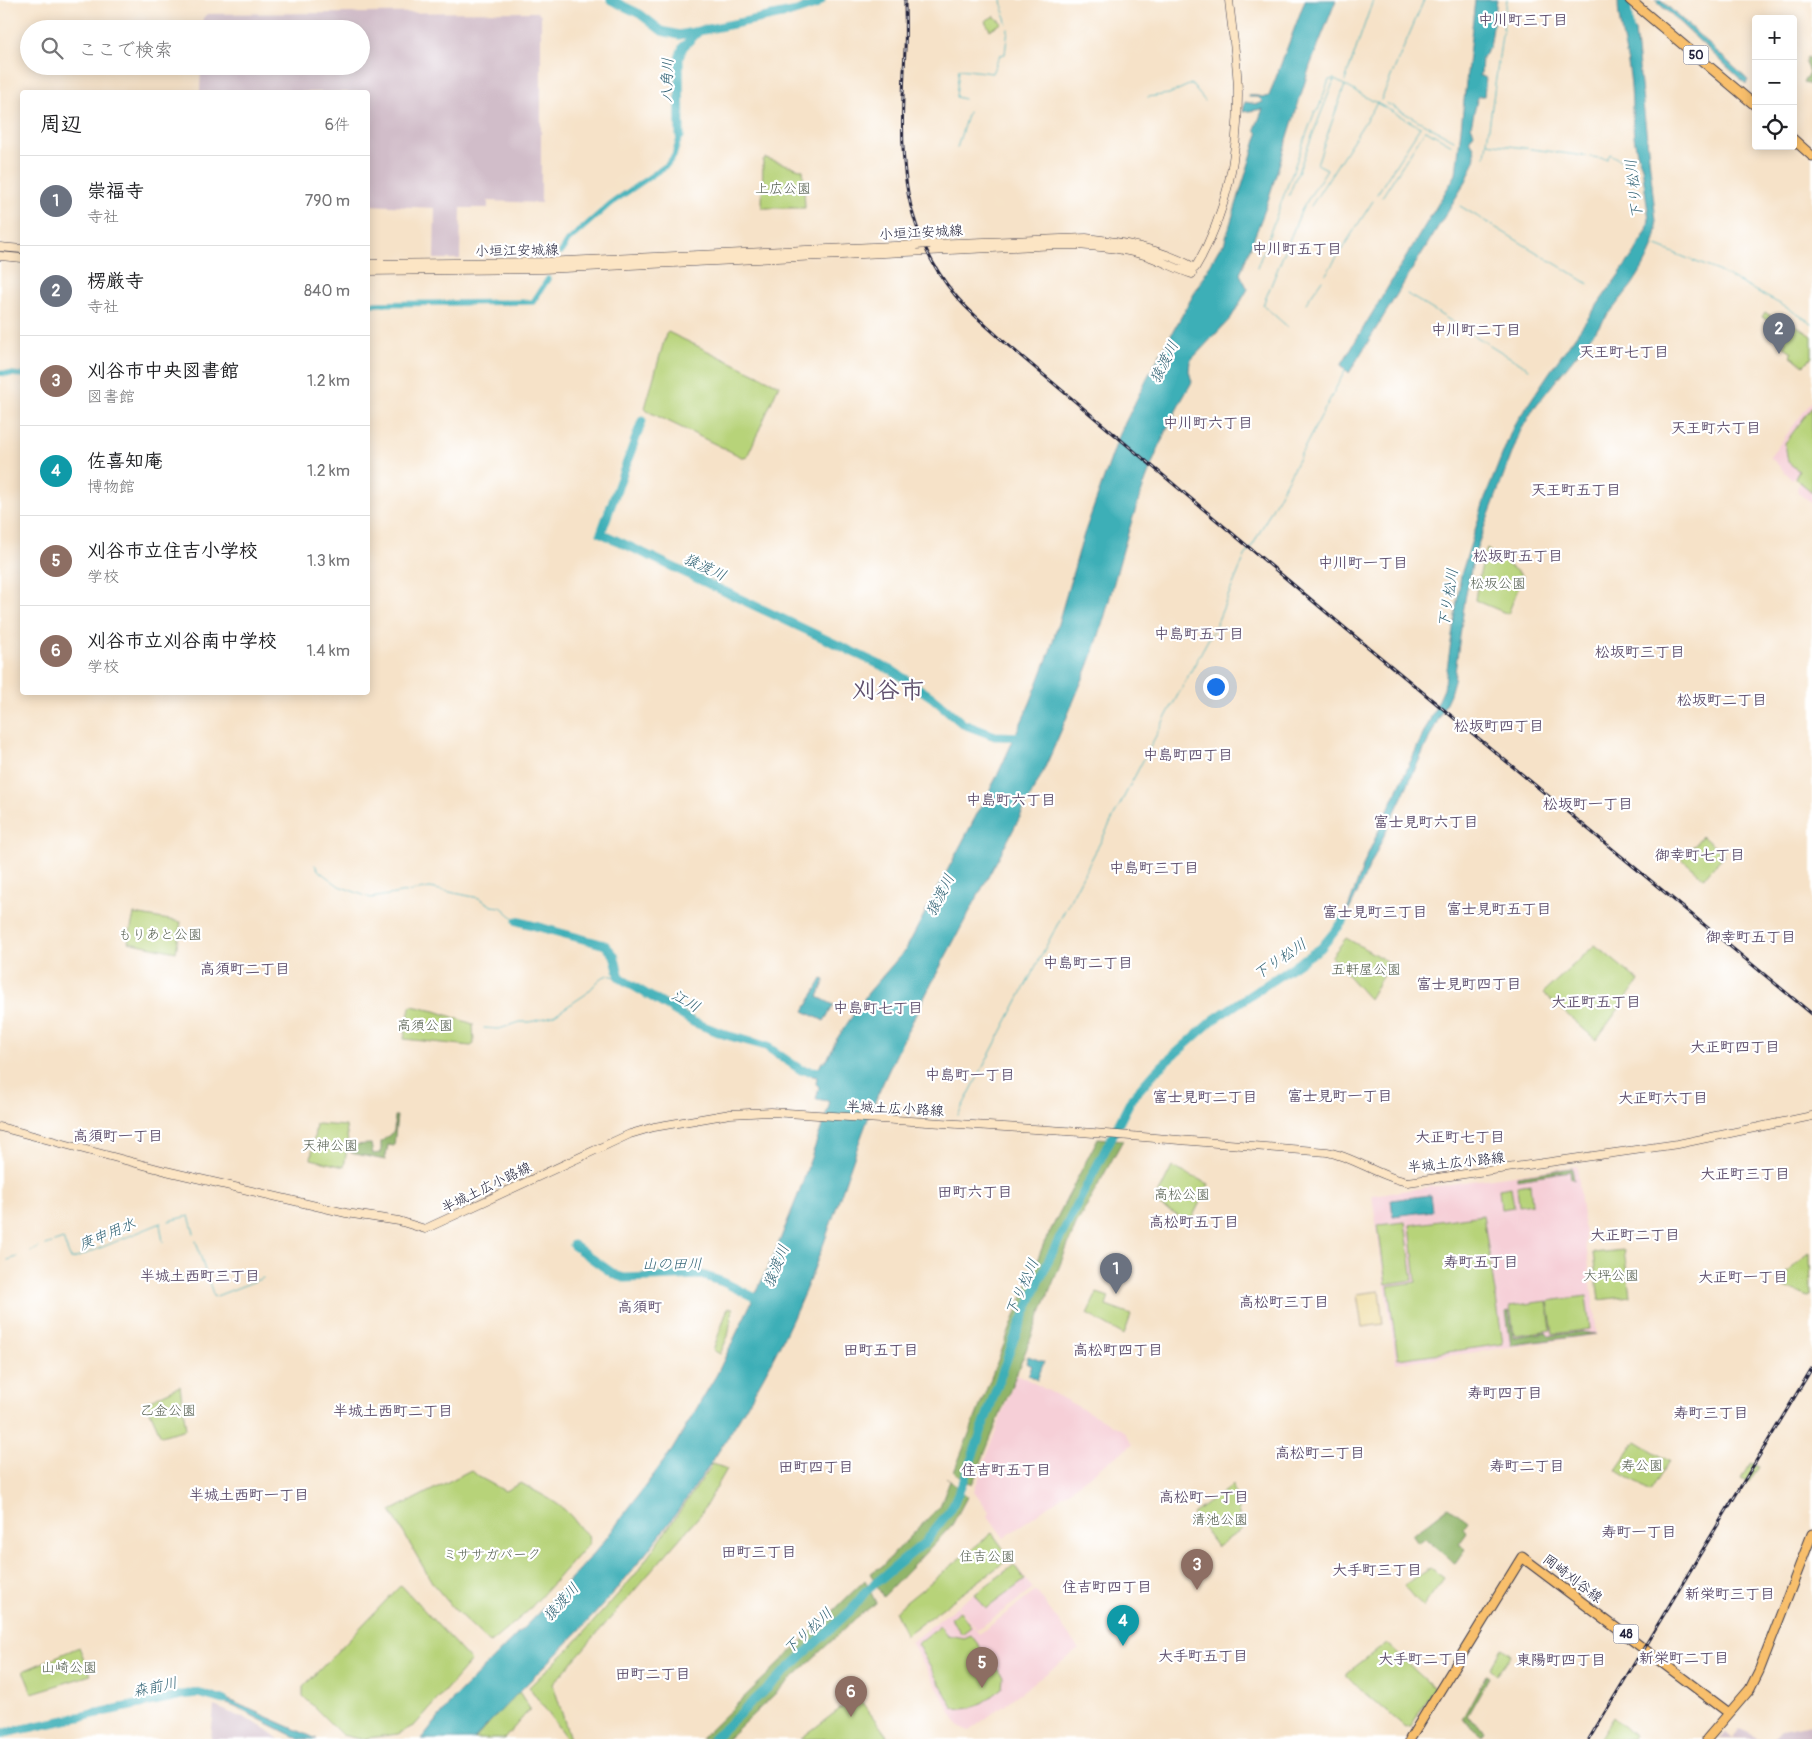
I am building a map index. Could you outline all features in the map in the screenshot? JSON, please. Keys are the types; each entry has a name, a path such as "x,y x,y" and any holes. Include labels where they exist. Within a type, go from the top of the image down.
{"main road":[{"path":"1193,271 1213,234 1233,168 1238,94 1229,0"},
{"name":"50","path":"1633,3 1755,105"},
{"path":"1797,143 1812,156"},
{"name":"小垣江安城線","path":"370,264 543,262 1086,238 1111,241 1146,249 1193,271"},
{"name":"小垣江安城線","path":"370,271 543,269 1058,245 1093,246 1128,251 1193,271"},
{"path":"0,247 20,249"},
{"path":"0,256 20,258"},
{"name":"半城土広小路線","path":"0,1127 166,1171 346,1213 399,1221 425,1229 630,1134 654,1127 730,1114 771,1112 964,1124 1125,1135 1336,1153 1391,1178 1417,1182 1678,1144 1812,1116"},
{"path":"1707,1739 1750,1689 1759,1671 1812,1534"},
{"name":"岡崎刈谷線","path":"1410,1739 1522,1557 1729,1713"}],"shaded area":[{"path":"537,12 541,15 541,203 488,201 488,208 461,208 460,259 434,259 435,208 370,205 370,90 200,90 201,75 370,75 370,20 203,20 207,14"},
{"path":"1812,401 1812,504 1798,493 1797,488 1800,483 1794,477 1792,479 1770,457"},
{"path":"1577,1166 1597,1335 1396,1363 1372,1195"},
{"path":"1017,1374 1124,1431 1133,1444 1004,1538 988,1516 990,1513 974,1491"},
{"path":"1014,1564 1033,1589 977,1630 958,1606"},
{"path":"1036,1591 1079,1649 969,1731 959,1726 911,1642 957,1606 979,1634"},
{"path":"214,1706 260,1725 279,1739 211,1739"},
{"path":"1812,1724 1812,1739 1772,1739 1781,1730"},
{"path":"1740,1729 1761,1739 1719,1738 1725,1732 1732,1738"}],"green space":[{"path":"994,16 1002,23 990,30 985,21"},
{"path":"1807,57 1812,59 1812,85 1803,83 1809,72 1805,63"},
{"name":"上広公園","path":"766,158 803,170 805,208 762,208 763,160"},
{"path":"1765,312 1789,329 1794,324 1812,336 1812,357 1804,365 1790,356 1792,352 1783,346 1786,342 1778,336 1780,333 1767,324 1768,321 1762,317"},
{"path":"668,332 779,385 747,457 744,458 647,411 645,408"},
{"path":"1812,407 1812,492 1795,478 1799,471 1788,462 1785,443"},
{"name":"松坂公園","path":"1487,549 1523,576 1508,614 1475,600 1478,580"},
{"path":"1702,836 1724,855 1704,878 1682,859"},
{"name":"もりあと公園","path":"134,914 181,922 176,952 128,942"},
{"name":"五軒屋公園","path":"1346,938 1390,963 1369,999 1331,957"},
{"path":"1595,945 1639,981 1596,1040 1543,993"},
{"name":"高須公園","path":"410,1007 435,1011 473,1024 474,1044 471,1046 404,1039"},
{"path":"395,1116 397,1116 394,1146 388,1145 385,1160 351,1153 352,1145 371,1144 373,1154 381,1153 381,1142 394,1131"},
{"name":"天神公園","path":"316,1124 346,1126 348,1143 344,1167 311,1159"},
{"path":"1098,1138 1123,1140 1076,1225 972,1485 954,1472 1044,1243"},
{"name":"高松公園","path":"1172,1167 1209,1184 1190,1222 1154,1203"},
{"path":"1572,1168 1574,1180 1571,1178 1570,1171 1517,1179 1517,1176"},
{"path":"1530,1184 1532,1204 1519,1206 1517,1186"},
{"path":"1511,1187 1514,1207 1501,1209 1499,1189"},
{"path":"1483,1215 1503,1344 1398,1359 1388,1286 1416,1282 1410,1225"},
{"path":"1405,1222 1413,1280 1386,1284 1378,1225"},
{"name":"大坪公園","path":"1624,1250 1630,1296 1599,1300 1593,1253"},
{"path":"1810,1252 1811,1296 1808,1297 1778,1284 1777,1281"},
{"path":"1097,1293 1109,1297 1106,1306 1131,1315 1124,1335 1087,1314"},
{"path":"1586,1296 1590,1329 1553,1334 1548,1301"},
{"path":"1547,1301 1551,1330 1514,1335 1510,1306"},
{"path":"728,1308 733,1308 728,1336 720,1354 713,1350"},
{"path":"1509,1311 1513,1337 1546,1332 1550,1336 1580,1332 1596,1334 1511,1345 1506,1312"},
{"name":"乙金公園","path":"180,1386 186,1429 161,1436 146,1402"},
{"name":"寿公園","path":"1636,1441 1669,1461 1650,1491 1616,1470"},
{"path":"1751,1462 1759,1466 1749,1482 1742,1478"},
{"path":"713,1464 727,1469 701,1514 553,1684 570,1739 567,1739 529,1687 571,1647 635,1575"},
{"name":"ミササガパーク","path":"471,1470 479,1477 505,1491 521,1483 552,1501 564,1509 588,1535 589,1543 526,1613 490,1643 456,1611 433,1584 391,1511"},
{"path":"946,1477 967,1497 952,1525 883,1597 870,1573 881,1567 940,1506 950,1481"},
{"name":"清池公園","path":"1233,1485 1242,1529 1217,1547 1193,1514"},
{"path":"1448,1507 1468,1522 1463,1529 1467,1533 1459,1544 1466,1549 1455,1564 1425,1538 1418,1543 1412,1535"},
{"name":"住吉公園","path":"992,1533 1010,1558 906,1635 895,1611"},
{"path":"1014,1565 1025,1580 986,1609 975,1594"},
{"path":"1430,1568 1444,1578 1423,1607 1404,1585"},
{"path":"865,1580 876,1603 856,1618 727,1739 701,1739"},
{"path":"401,1585 471,1661 415,1725 398,1734 360,1739 342,1735 303,1696 303,1687"},
{"path":"960,1611 971,1627 962,1634 950,1618"},
{"path":"940,1626 947,1635 964,1638 971,1635 1003,1677 1002,1688 985,1701 973,1707 960,1709 953,1707 917,1644"},
{"path":"1386,1643 1434,1688 1411,1726 1405,1727 1347,1677 1347,1673"},
{"name":"山崎公園","path":"79,1647 91,1675 32,1693 23,1671"},
{"path":"1502,1648 1511,1655 1497,1675 1490,1669"},
{"path":"1486,1675 1489,1677 1467,1716 1485,1730 1482,1735 1462,1719"},
{"path":"518,1690 530,1709 504,1739 475,1739"},
{"path":"857,1696 888,1737 885,1739 800,1739"},
{"path":"1613,1717 1634,1736 1632,1739 1599,1739"}],"sand":[{"path":"1379,1291 1383,1324 1362,1327 1357,1294"}],"water":[{"path":"1305,0 1336,0 1310,66 1266,207 1240,274 1248,289 1231,318 1190,361 1189,371 1192,382 1181,400 1146,479 1126,540 1100,633 1087,670 1042,774 925,996 877,1096 814,1269 796,1312 775,1354 741,1415 687,1499 641,1559 593,1616 474,1739 422,1739 455,1697 565,1586 602,1544 672,1450 717,1374 774,1255 798,1195 829,1106 828,1101 816,1099 819,1087 816,1084 817,1077 812,1076 814,1068 819,1068 822,1062 827,1060 836,1040 868,993 906,949 997,776 1030,703 1050,651 1084,534 1120,433 1147,378 1220,247 1224,244 1258,134 1255,129 1263,109 1243,112 1245,102 1257,104 1263,102 1258,97 1249,97 1249,95 1269,96"},
{"path":"1475,0 1497,0 1490,48 1486,50 1482,57 1481,73 1479,75 1486,78 1484,96 1479,96 1477,100 1471,126 1474,133 1469,141 1473,145 1475,155 1473,165 1466,181 1349,373 1341,365 1456,174"},
{"path":"1618,0 1629,0 1628,20 1635,31 1657,230 1653,245 1648,259 1632,285 1534,408 1520,432 1474,555 1465,599 1454,680 1450,694 1340,930 1335,927 1341,923 1346,914 1366,858 1444,689 1461,575 1485,498 1513,427 1635,252 1647,230 1649,219 1642,167 1633,129 1630,77 1620,24"},
{"path":"1655,0 1661,0 1748,80 1746,84"},
{"path":"822,979 825,980 818,997 834,1005 824,1021 804,1011"},
{"path":"1430,1195 1432,1211 1393,1216 1391,1200"},
{"path":"1028,1356 1044,1362 1037,1380 1028,1375 1032,1366 1026,1363"},
{"path":"213,1693 317,1739 299,1739 235,1707 214,1699"}],"waterway":[{"path":"611,0 640,14 662,31 679,35 797,11 815,5 821,0"},
{"path":"1002,0 1006,23"},
{"path":"1345,81 1373,0"},
{"path":"1381,100 1424,0"},
{"path":"1485,156 1507,0"},
{"name":"下り松川","path":"1626,0 1630,37"},
{"path":"964,99 956,97 959,69 992,73 1000,55 1005,54 1008,29"},
{"name":"八角川","path":"680,136 679,58 683,47 698,32"},
{"path":"1257,268 1315,111 1318,110 1329,80 1334,79"},
{"path":"1289,195 1334,80"},
{"path":"1335,80 1420,127"},
{"path":"1148,97 1169,94 1191,84 1205,101"},
{"path":"1289,328 1263,305 1302,209 1327,169 1317,164 1345,85"},
{"path":"1311,206 1377,103"},
{"path":"1386,103 1454,140"},
{"path":"957,148 968,112"},
{"path":"1377,194 1420,127"},
{"path":"1382,197 1425,130"},
{"path":"1426,130 1452,145"},
{"path":"561,252 568,241 610,204 667,165 674,156 680,136"},
{"path":"1487,143 1607,159 1610,154 1620,160"},
{"path":"1326,274 1373,201"},
{"path":"1460,206 1589,284"},
{"path":"1654,245 1716,270 1812,323"},
{"path":"370,304 533,302 548,279"},
{"path":"1306,303 1322,280"},
{"path":"1407,294 1529,369"},
{"path":"958,1115 1161,726 1216,625 1245,556 1254,543 1346,369"},
{"path":"0,373 20,375"},
{"name":"猿渡川","path":"642,421 601,533 893,671 933,698 963,724 995,736 1027,737"},
{"path":"315,865 319,871 339,886 371,898 430,888 479,898 492,906 501,907 517,921"},
{"name":"下り松川","path":"713,1739 852,1609 866,1591 924,1543 951,1509 964,1480 1014,1339 1047,1263 1132,1098 1156,1071 1213,1020 1321,948 1344,920"},
{"name":"江川","path":"517,921 605,945 614,955 620,978 693,1022 726,1035 766,1046 801,1070 823,1072"},
{"path":"484,1028 499,1029 520,1022 530,1022 553,1016 586,994 601,978 608,975 620,978"},
{"name":"庚申用水","path":"169,1221 189,1216 194,1233"},
{"name":"庚申用水","path":"46,1245 63,1239 71,1260 161,1223"},
{"name":"庚申用水","path":"160,1224 163,1242"},
{"name":"庚申用水","path":"196,1241 206,1274"},
{"name":"山の田川","path":"573,1245 615,1275 624,1278 702,1275 723,1282 764,1302"},
{"name":"庚申用水","path":"31,1251 38,1248"},
{"name":"庚申用水","path":"8,1260 17,1257"},
{"name":"庚申用水","path":"209,1282 214,1297 263,1278"},
{"name":"森前川","path":"0,1734 182,1695 197,1693 224,1700"}],"railway":[{"path":"905,0 903,147 911,208 921,238 935,267 960,301 1002,340 1345,628 1812,1014"},
{"path":"1589,1739 1812,1368"}],"place":[{"name":"楞厳寺","path":"1779,354"},
{"name":"崇福寺","path":"1116,1294"},
{"name":"刈谷市中央図書館","path":"1197,1590"},
{"name":"佐喜知庵","path":"1123,1646"},
{"name":"刈谷市立住吉小学校","path":"982,1688"},
{"name":"刈谷市立刈谷南中学校","path":"851,1717"}],"district":[{"name":"中川町三丁目","path":"1523,20"},
{"name":"中川町五丁目","path":"1297,249"},
{"name":"中川町二丁目","path":"1476,330"},
{"name":"天王町七丁目","path":"1624,352"},
{"name":"中川町六丁目","path":"1208,423"},
{"name":"天王町六丁目","path":"1716,428"},
{"name":"天王町五丁目","path":"1576,490"},
{"name":"松坂町五丁目","path":"1518,556"},
{"name":"中川町一丁目","path":"1363,563"},
{"name":"中島町五丁目","path":"1199,634"},
{"name":"松坂町三丁目","path":"1640,652"},
{"name":"刈谷市","path":"888,690"},
{"name":"松坂町二丁目","path":"1722,700"},
{"name":"松坂町四丁目","path":"1499,726"},
{"name":"中島町四丁目","path":"1188,755"},
{"name":"中島町六丁目","path":"1011,800"},
{"name":"松坂町一丁目","path":"1588,804"},
{"name":"富士見町六丁目","path":"1426,822"},
{"name":"御幸町七丁目","path":"1700,855"},
{"name":"中島町三丁目","path":"1154,868"},
{"name":"富士見町五丁目","path":"1499,909"},
{"name":"富士見町三丁目","path":"1375,912"},
{"name":"御幸町五丁目","path":"1751,937"},
{"name":"中島町二丁目","path":"1088,963"},
{"name":"高須町二丁目","path":"245,969"},
{"name":"富士見町四丁目","path":"1469,984"},
{"name":"大正町五丁目","path":"1596,1002"},
{"name":"中島町七丁目","path":"878,1008"},
{"name":"大正町四丁目","path":"1735,1047"},
{"name":"中島町一丁目","path":"970,1075"},
{"name":"富士見町一丁目","path":"1340,1096"},
{"name":"富士見町二丁目","path":"1205,1097"},
{"name":"大正町六丁目","path":"1663,1098"},
{"name":"高須町一丁目","path":"118,1136"},
{"name":"大正町七丁目","path":"1460,1137"},
{"name":"大正町三丁目","path":"1745,1174"},
{"name":"田町六丁目","path":"975,1192"},
{"name":"高松町五丁目","path":"1194,1222"},
{"name":"大正町二丁目","path":"1635,1235"},
{"name":"寿町五丁目","path":"1481,1262"},
{"name":"半城土西町三丁目","path":"200,1276"},
{"name":"大正町一丁目","path":"1743,1277"},
{"name":"高松町三丁目","path":"1284,1302"},
{"name":"高須町","path":"640,1307"},
{"name":"田町五丁目","path":"881,1350"},
{"name":"高松町四丁目","path":"1118,1350"},
{"name":"寿町四丁目","path":"1505,1393"},
{"name":"半城土西町二丁目","path":"393,1411"},
{"name":"寿町三丁目","path":"1711,1413"},
{"name":"高松町二丁目","path":"1320,1453"},
{"name":"寿町二丁目","path":"1527,1466"},
{"name":"田町四丁目","path":"816,1467"},
{"name":"住吉町五丁目","path":"1006,1470"},
{"name":"半城土西町一丁目","path":"249,1495"},
{"name":"高松町一丁目","path":"1204,1497"},
{"name":"寿町一丁目","path":"1639,1532"},
{"name":"田町三丁目","path":"759,1552"},
{"name":"大手町三丁目","path":"1377,1570"},
{"name":"住吉町四丁目","path":"1107,1587"},
{"name":"新栄町三丁目","path":"1730,1594"},
{"name":"大手町五丁目","path":"1203,1656"},
{"name":"新栄町二丁目","path":"1684,1658"},
{"name":"大手町二丁目","path":"1423,1659"},
{"name":"東陽町四丁目","path":"1561,1660"},
{"name":"田町二丁目","path":"653,1674"}]}
